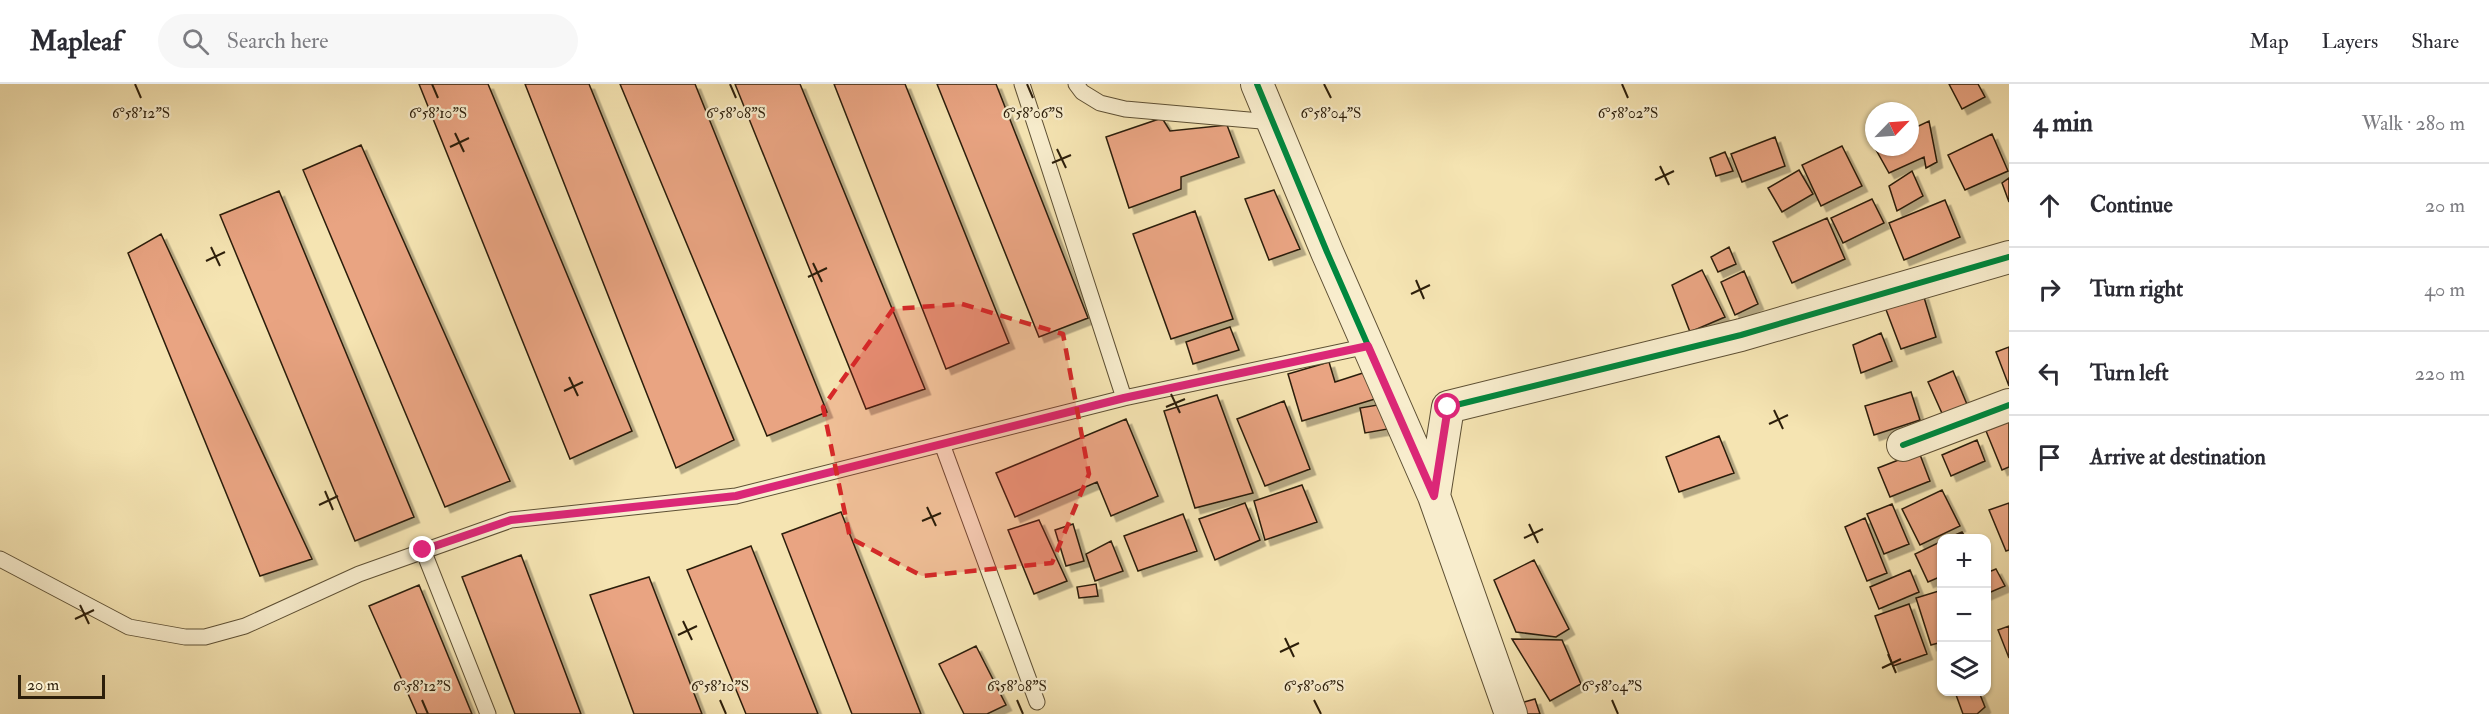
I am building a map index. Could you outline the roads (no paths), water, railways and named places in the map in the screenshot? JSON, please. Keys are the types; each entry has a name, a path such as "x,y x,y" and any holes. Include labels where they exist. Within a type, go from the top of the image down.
{"street":[{"path":"1257,84 1434,496 1511,714"},
{"path":"1434,496 1448,407 1741,335 2009,257"},
{"path":"1903,445 2009,405"}],"lane":[{"path":"1022,84 1124,398"},
{"path":"1076,84 1082,92 1100,103 1125,109 1273,122"},
{"path":"0,559 129,627 185,637 205,637 245,626 359,574 511,520 736,496 1124,398 1368,346"},
{"path":"942,444 1036,702"},
{"path":"423,550 488,714"}]}
